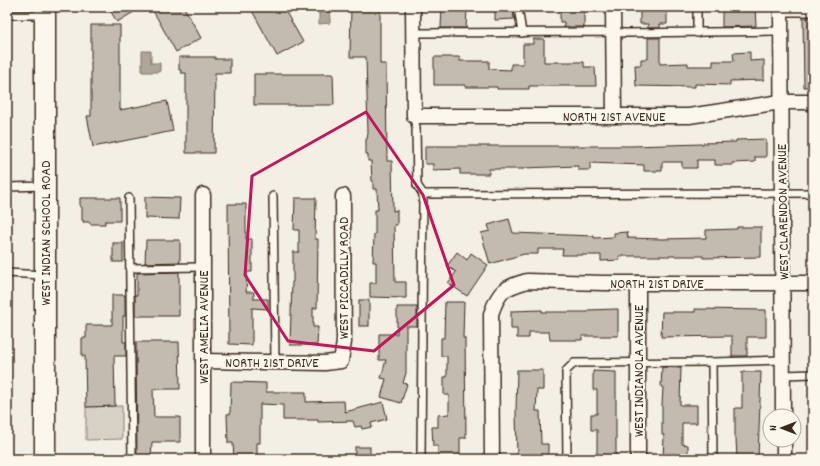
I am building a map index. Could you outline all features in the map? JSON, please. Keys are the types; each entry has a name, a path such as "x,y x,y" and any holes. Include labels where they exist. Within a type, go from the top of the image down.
{"main road":[{"name":"WEST INDIAN SCHOOL ROAD","path":"45,11 45,459"}],"street":[{"path":"413,7 412,33 414,116"},
{"path":"613,7 614,116"},
{"name":"WEST CLARENDON AVENUE","path":"781,9 783,408"},
{"name":"NORTH 21ST AVENUE","path":"414,116 689,116 781,102 813,102"},
{"name":"WEST AMELIA AVENUE","path":"203,195 203,459"},
{"name":"WEST PICCADILLY ROAD","path":"341,360 344,342 343,196"},
{"name":"NORTH 21ST DRIVE","path":"492,459 491,314 502,291 516,284 527,281 638,284 813,283"},
{"name":"WEST INDIANOLA AVENUE","path":"638,284 638,459"},
{"name":"NORTH 21ST DRIVE","path":"203,361 324,363 341,360"},
{"path":"784,448 784,459"}],"lane":[{"path":"518,7 522,33"},
{"path":"697,7 697,33"},
{"path":"781,9 813,12"},
{"path":"7,15 45,11"},
{"path":"412,33 697,33 781,31"},
{"path":"414,116 416,128 417,185 423,194 421,459"},
{"path":"7,187 45,186"},
{"path":"423,194 813,193"},
{"path":"273,196 274,362"},
{"path":"129,198 132,459"},
{"path":"130,268 203,267"},
{"path":"7,273 45,275"},
{"path":"567,459 566,371 574,363 783,360"},
{"path":"712,362 713,459"},
{"path":"783,375 813,374"}],"highlighted area":[{"path":"366,112 423,195 454,285 374,351 288,341 245,275 252,176"}],"shaded area":[{"path":"311,7 330,7 330,23 319,24 319,11 311,11"},
{"path":"142,51 151,51 151,63 160,63 160,72 142,72"},
{"path":"122,406 122,439 86,440 86,407"}],"building":[{"path":"116,7 142,7 117,22 110,10"},
{"path":"151,7 184,7 201,38 176,52"},
{"path":"250,7 283,7 303,42 277,56"},
{"path":"351,7 380,7 380,64 386,64 387,161 392,161 393,211 397,210 397,225 394,225 395,282 406,282 406,298 370,297 370,283 376,283 376,262 373,262 375,210 378,210 377,189 373,189 371,161 368,161 368,154 366,154 366,139 368,133 366,57 350,57"},
{"path":"442,7 467,7 466,28 441,28"},
{"path":"495,7 513,7 514,19 495,20"},
{"path":"560,7 584,7 584,27 564,27 564,22 560,22"},
{"path":"640,7 667,7 667,24 660,24 660,28 648,28 648,24 640,24"},
{"path":"736,7 755,7 756,26 722,27 722,10 736,10"},
{"path":"803,18 813,18 813,87 804,87"},
{"path":"91,25 120,25 120,110 167,101 173,131 93,147 87,116 91,116"},
{"path":"648,38 660,38 660,64 688,63 688,66 713,66 713,61 734,61 733,53 750,52 750,61 764,60 764,80 730,81 730,85 695,84 695,87 636,86 635,65 641,65 641,59 648,59"},
{"path":"533,39 544,39 544,62 584,62 584,67 595,67 596,86 529,86 529,89 497,89 497,87 434,85 434,57 460,57 460,61 489,61 489,69 511,70 511,64 523,64 523,44 533,44"},
{"path":"179,57 215,57 215,59 230,59 230,73 215,73 214,153 186,153 186,73 181,73 181,70 179,70"},
{"path":"254,74 333,74 334,105 254,105"},
{"path":"766,139 766,157 755,157 755,162 732,163 733,165 715,165 715,160 697,160 697,168 682,168 682,162 662,162 662,171 644,171 644,165 590,163 590,170 578,170 578,166 489,169 489,174 460,174 460,169 433,170 433,164 425,164 425,146 631,146 703,144 736,142 736,140"},
{"path":"145,197 180,198 179,219 145,218"},
{"path":"80,198 120,198 120,221 105,221 105,224 90,224 90,222 83,222"},
{"path":"295,198 316,198 315,239 318,239 317,308 313,308 313,327 318,327 317,345 290,345 293,252 299,252 299,230 294,230"},
{"path":"228,204 246,204 246,239 252,239 252,272 247,272 246,292 254,292 254,299 268,299 268,309 252,308 252,345 229,344"},
{"path":"509,219 513,233 594,236 594,238 614,237 614,233 627,232 628,238 706,238 706,230 737,229 737,227 761,227 761,257 703,258 703,256 619,256 620,260 601,261 601,255 562,255 563,249 538,249 538,254 524,254 490,264 481,233 490,231 488,225"},
{"path":"146,240 180,240 180,262 145,263"},
{"path":"113,243 123,243 123,262 113,262"},
{"path":"457,252 467,260 471,253 488,265 467,296 448,283 456,272 447,266"},
{"path":"179,272 179,316 135,316 137,273"},
{"path":"112,295 125,295 123,342 126,342 126,356 114,356 115,406 86,407 85,356 82,356 82,338 86,338 86,325 112,325"},
{"path":"359,300 369,300 369,326 359,326"},
{"path":"445,302 464,302 463,338 465,338 466,438 460,438 460,459 438,459 438,446 433,446 432,427 438,427 438,415 449,414 449,395 444,395 444,377 447,377 447,356 441,356 441,338 444,338"},
{"path":"397,307 417,307 417,326 406,326 406,373 403,383 407,384 401,403 381,397 386,379 381,378 386,360 379,360 379,334 397,334"},
{"path":"618,309 618,336 582,336 582,340 550,340 549,332 529,332 529,338 517,338 517,329 511,329 511,311 542,310 542,312 588,312 588,310"},
{"path":"695,309 766,310 766,337 747,337 747,356 732,356 732,336 661,337 662,312 695,312"},
{"path":"136,342 179,342 180,389 153,389 154,417 180,417 180,442 152,442 151,459 137,459"},
{"path":"662,367 681,368 680,405 697,405 697,423 682,423 682,444 688,445 688,459 663,459 664,435 662,435"},
{"path":"517,370 543,370 543,390 537,390 536,411 540,411 541,444 548,444 548,457 541,457 541,459 517,459"},
{"path":"593,371 616,372 616,459 597,459 597,430 591,430 591,414 597,414 597,390 593,390"},
{"path":"742,372 761,372 758,459 737,459 735,408 742,408"},
{"path":"231,382 266,383 266,392 306,392 306,402 344,401 345,412 383,402 387,419 371,423 372,427 362,429 361,426 355,427 353,421 318,422 318,420 283,420 283,405 260,404 260,443 257,443 257,459 234,459 233,443 228,443 227,414 230,414"},
{"path":"355,447 370,447 370,459 355,459"}]}
